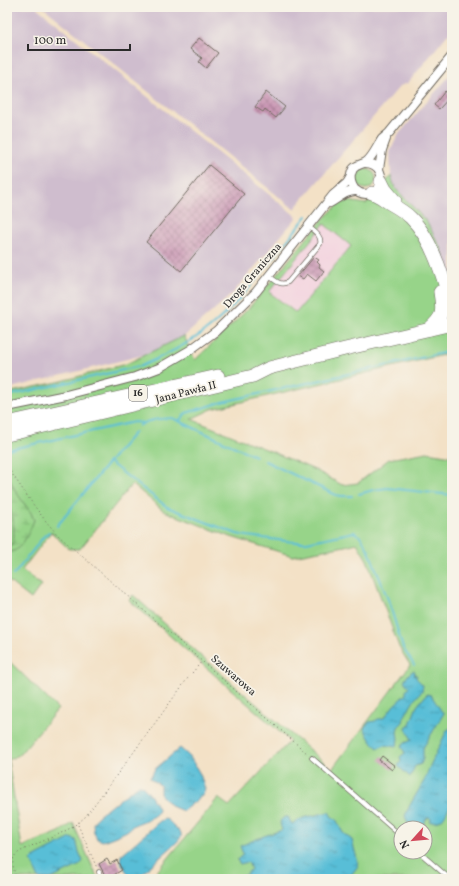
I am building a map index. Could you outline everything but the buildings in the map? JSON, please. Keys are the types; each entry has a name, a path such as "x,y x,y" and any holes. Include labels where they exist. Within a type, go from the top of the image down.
{"main road":[{"path":"380,175 385,189 403,212"},
{"path":"372,193 379,195 411,218 422,232 433,251 446,287 452,311"},
{"path":"429,330 437,322 442,313 437,263"},
{"name":"Jana Pawła II","path":"7,435 253,376 269,368 452,324"},
{"name":"Jana Pawła II","path":"7,422 250,369 269,368"}],"street":[{"path":"389,133 382,150 380,186 372,193 364,194 353,188 350,178 351,173 356,166 370,158 383,138 389,133 452,56"},
{"path":"365,162 373,164 380,175"},
{"name":"Droga Graniczna","path":"7,407 66,395 135,377 159,368 190,350 216,331 256,292 333,195 347,183 350,178"},
{"name":"Droga Graniczna","path":"325,207 351,191 358,191"}],"lane":[{"path":"269,276 280,284 288,282 320,244 320,236 309,227"},
{"path":"312,758 393,829"},
{"path":"428,860 450,879"},
{"path":"99,872 101,879"}],"path":[{"name":"Szuwarowa","path":"7,470 10,471 36,510 53,530 312,758"},
{"path":"7,511 10,528 7,542"},
{"path":"13,867 13,860 15,855 18,853 78,824 202,661"},
{"path":"78,824 99,872"},
{"path":"7,851 16,879"}],"shaded area":[{"path":"7,7 36,7 297,217 232,294 171,348 7,389"},
{"path":"43,7 452,7 452,29 408,83 400,86 294,209"},
{"path":"452,73 452,281 441,248 426,221 395,188 391,176 390,152 398,135"},
{"path":"324,224 351,246 296,313 269,292"}],"green space":[{"path":"366,169 373,172 376,179 373,186 366,189 359,186 356,179 359,172"},
{"path":"391,176 395,188 426,221 441,248 452,281 452,353 212,409 191,419 317,471 342,485 358,483 389,459 427,452 452,456 452,879 151,879 218,798 229,806 290,741 129,600 133,595 212,666 332,769 410,665 399,647 367,560 357,543 293,556 231,537 164,511 132,484 80,549 69,549 51,532 22,570 41,585 31,599 7,580 7,393 58,382 126,364 184,336 195,360 248,309 323,219 339,204 348,201 366,204","holes":["324,224 351,246 296,313 269,292"]},
{"path":"7,474 16,492 31,513 34,520 22,544 14,551 10,552 9,549 14,537 13,519 7,500"},
{"path":"7,659 58,709 19,755 8,760 22,847 59,832 73,823 98,879 7,879"}],"water":[{"path":"414,670 414,676 417,675 416,678 423,685 422,691 415,699 404,717 403,722 398,727 397,746 385,745 378,748 368,737 364,728 369,722 385,717 394,705 406,694 409,687 404,681"},
{"path":"427,694 431,695 444,713 423,748 423,759 421,764 415,766 410,777 398,766 401,761 400,757 405,753 401,746 412,740 406,729 410,724 417,706"},
{"path":"452,729 452,804 444,817 439,821 433,822 433,820 431,820 429,817 426,820 406,820 405,816 424,781 447,730"},
{"path":"180,748 190,757 200,774 205,789 203,795 183,811 171,806 160,794 160,785 150,778 155,769"},
{"path":"141,785 149,794 159,811 150,818 134,825 121,834 103,841 97,839 93,824 97,817"},
{"path":"329,812 332,817 336,819 343,833 352,840 358,866 348,879 236,879 247,874 251,869 248,862 240,864 237,860 243,854 240,846 282,830 280,822 285,817 288,817 292,824 303,818"},
{"path":"164,819 168,820 181,833 181,837 140,876 129,876 120,861 121,855"},
{"path":"71,838 76,840 83,861 80,865 51,879 39,879 31,860"}],"waterway":[{"path":"7,396 141,366 189,342 207,330 228,311 263,271 307,216"},
{"path":"179,421 186,413 222,402 452,351"},
{"path":"139,426 150,421 172,418 255,456"},
{"path":"7,450 134,422 143,423"},
{"path":"109,462 135,432"},
{"path":"265,461 336,495 352,496"},
{"path":"57,526 109,462 167,507 237,534 294,542 307,542 354,532 361,537 369,551 389,602 403,648 414,665"},
{"path":"359,494 387,488 452,495"},
{"path":"13,575 44,536 49,532"}]}
